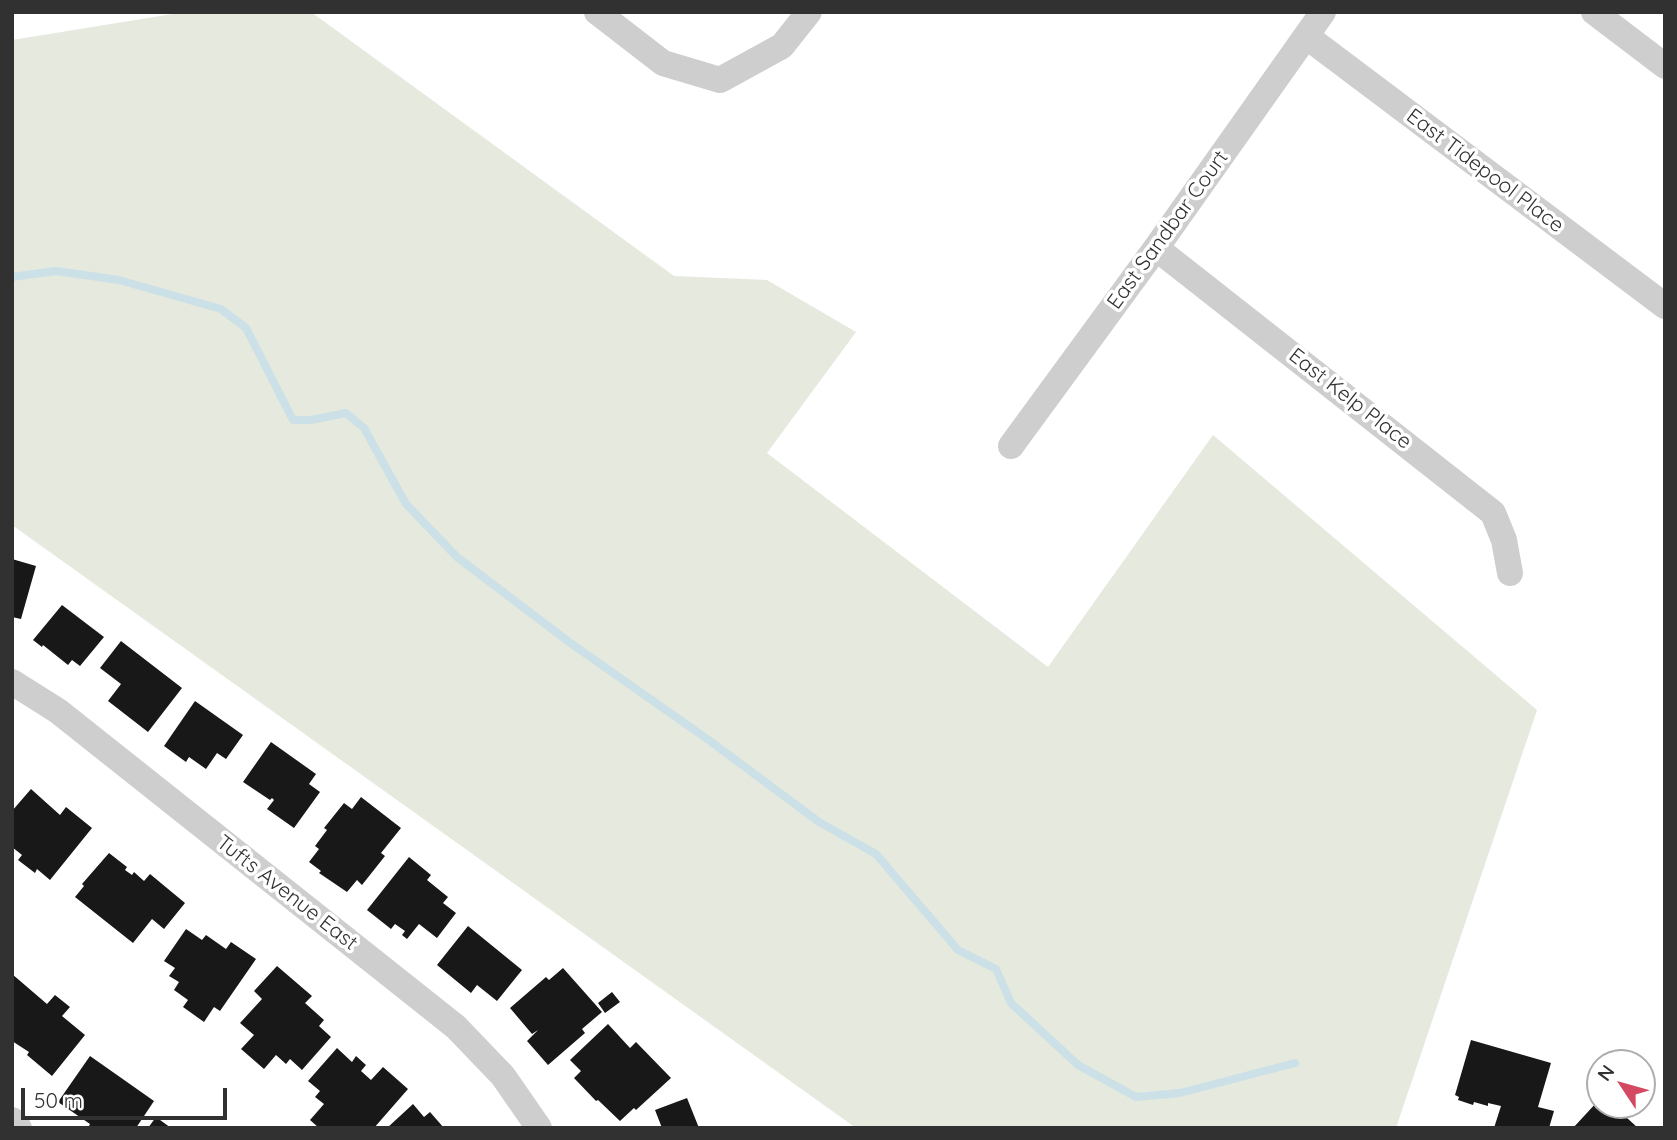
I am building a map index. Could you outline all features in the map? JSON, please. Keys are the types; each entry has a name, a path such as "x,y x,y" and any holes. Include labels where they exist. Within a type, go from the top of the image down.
{"street":[{"path":"597,12 663,63 720,80 782,46 809,12"},
{"name":"East Sandbar Court","path":"1011,446 1156,248 1323,12"},
{"path":"1594,12 1665,66"},
{"name":"East Tidepool Place","path":"1306,36 1665,306"},
{"name":"East Kelp Place","path":"1156,248 1493,513 1504,540 1510,573"},
{"name":"Tufts Avenue East","path":"12,682 58,711 456,1027 503,1076 539,1128"},
{"path":"12,1120 19,1128"}],"shaded area":[{"path":"185,12 311,12 674,276 767,280 856,332 767,453 1048,667 1213,435 1537,710 1396,1128 856,1128 12,525 12,40"}],"building":[{"path":"12,559 36,566 21,619 12,617"},
{"path":"62,605 104,637 80,666 72,660 68,665 33,640"},
{"path":"121,641 182,688 148,732 108,701 121,684 100,668"},
{"path":"195,701 243,735 226,759 217,753 206,769 189,757 186,762 164,746"},
{"path":"271,742 316,774 309,784 320,792 294,828 267,809 274,800 272,798 270,800 243,782"},
{"path":"31,789 60,815 66,807 92,828 50,880 37,869 35,873 18,860 22,855 12,847 12,811"},
{"path":"361,797 401,828 381,853 385,856 362,885 357,880 347,892 319,873 321,871 309,862 319,849 315,846 327,830 324,828 344,803 352,809"},
{"path":"109,853 127,867 125,870 132,875 134,872 144,881 150,874 185,903 164,929 152,919 133,943 75,897 84,886 82,884"},
{"path":"409,857 431,875 427,880 448,897 443,903 456,913 437,938 419,924 407,939 402,935 405,931 395,924 391,929 367,910"},
{"path":"468,926 522,970 497,1001 477,985 471,993 437,965"},
{"path":"186,929 202,940 206,935 226,949 231,942 256,959 220,1011 214,1007 204,1022 183,1007 188,1000 174,990 179,982 169,976 175,968 164,961"},
{"path":"277,966 312,996 305,1003 324,1020 319,1026 331,1037 302,1070 290,1059 286,1064 276,1055 264,1069 241,1049 254,1035 240,1023 262,999 254,991"},
{"path":"563,968 602,1012 582,1029 585,1033 548,1065 527,1041 538,1030 532,1034 510,1008 546,977 549,980"},
{"path":"12,974 47,1004 55,995 70,1007 62,1016 85,1035 52,1076 27,1055 29,1052 12,1041"},
{"path":"612,992 620,1002 605,1013 598,1003"},
{"path":"608,1024 630,1048 636,1042 671,1078 620,1121 574,1078 581,1071 570,1060"},
{"path":"1471,1040 1551,1063 1538,1107 1554,1111 1549,1128 1494,1128 1501,1106 1474,1102 1473,1105 1458,1100 1459,1097 1455,1095"},
{"path":"337,1048 352,1062 356,1056 366,1065 361,1071 371,1080 383,1067 408,1089 374,1128 319,1128 310,1120 324,1104 315,1097 320,1091 308,1081"},
{"path":"90,1056 154,1101 136,1128 88,1128 90,1124 58,1102"},
{"path":"687,1098 699,1128 662,1128 655,1110"},
{"path":"413,1104 424,1117 430,1112 444,1128 387,1128"},
{"path":"1586,1114 1586,1119 1628,1119 1638,1128 1573,1128"},
{"path":"156,1117 171,1128 148,1128"}],"waterway":[{"path":"12,277 56,271 119,280 221,309 246,328 293,420 311,420 346,413 364,428 406,504 457,557 569,642 819,822 876,854 958,950 996,969 1011,1003 1078,1065 1136,1097 1180,1093 1295,1063"}]}
